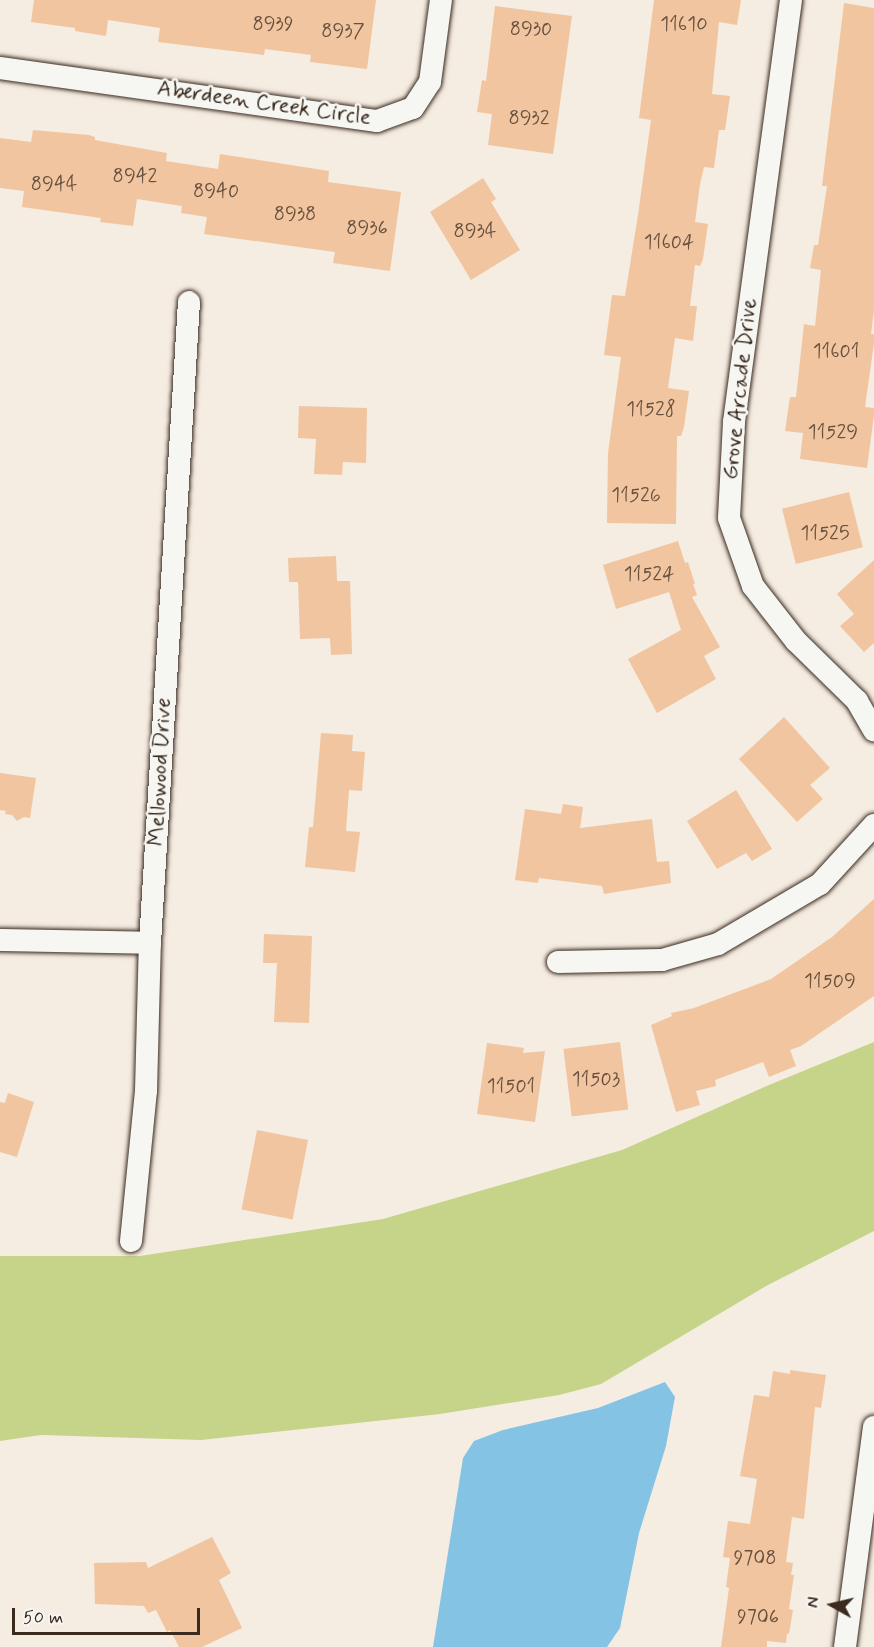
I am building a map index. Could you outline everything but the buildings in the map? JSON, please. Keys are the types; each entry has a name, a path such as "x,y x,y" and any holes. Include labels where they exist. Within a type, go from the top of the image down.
{"street":[{"name":"Aberdeen Creek Circle","path":"0,68 377,121 413,108 430,82 441,0"},
{"name":"Grove Arcade Drive","path":"791,0 734,422 729,518 753,586 796,641 857,701 874,731"},
{"name":"Mellowood Drive","path":"131,1241 146,1091 150,943 189,302"},
{"path":"558,962 662,960 718,944 820,884 874,825"},
{"path":"0,940 150,943"},
{"path":"845,1647 874,1427"}],"green space":[{"path":"874,1042 874,1231 766,1286 601,1384 559,1395 440,1414 201,1440 41,1435 0,1441 0,1256 140,1256 383,1219 622,1150 769,1085"}],"water":[{"path":"665,1382 675,1397 666,1446 639,1533 620,1628 607,1647 433,1647 463,1458 474,1441 503,1430 598,1408"}]}
